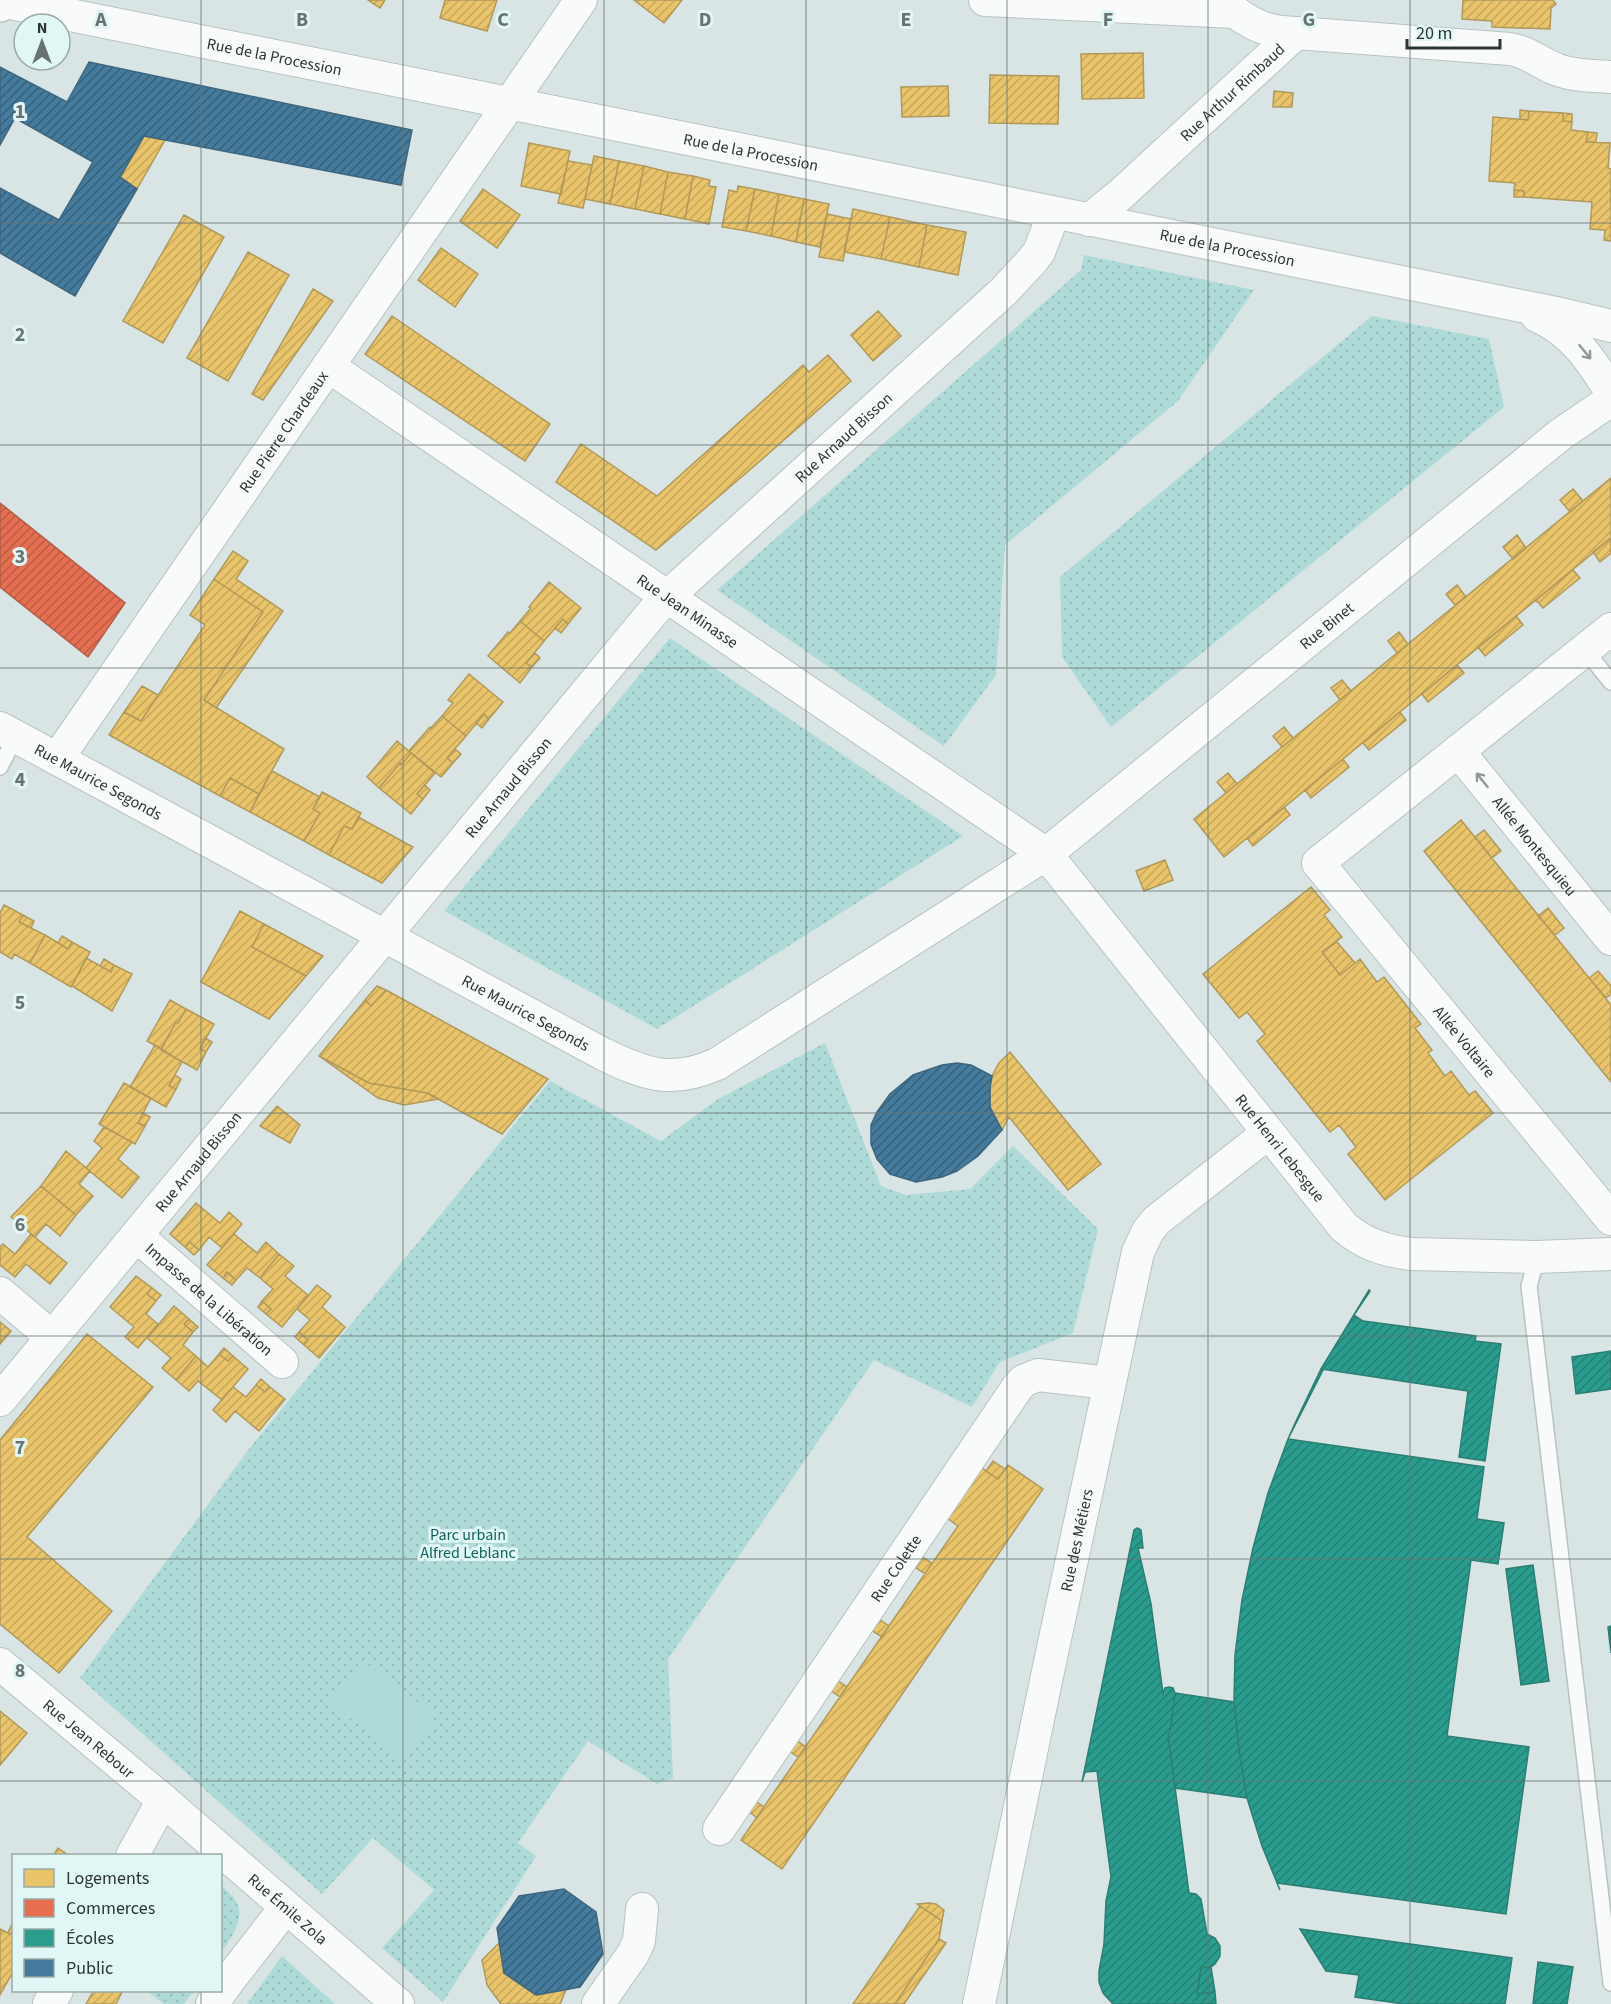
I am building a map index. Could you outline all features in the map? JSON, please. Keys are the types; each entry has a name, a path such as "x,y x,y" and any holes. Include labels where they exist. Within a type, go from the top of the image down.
{"street":[{"name":"Rue Pierre Chardeaux","path":"57,759 581,0"},
{"path":"985,0 1235,6 1260,28 1274,32 1296,33"},
{"name":"Rue de la Procession","path":"2,2 1611,326"},
{"name":"Rue Arthur Rimbaud","path":"1089,220 1120,195 1296,33 1510,49 1521,51 1553,68 1569,73 1611,77"},
{"name":"Rue Arnaud Bisson","path":"0,1401 636,631 667,597 1004,291 1039,252 1054,213"},
{"name":"Rue de la Procession","path":"1500,302 1551,322 1565,332 1588,356 1611,392"},
{"name":"Rue Jean Minasse","path":"328,366 1046,854"},
{"name":"Rue Binet","path":"1046,854 1561,434 1611,400"},
{"path":"1458,751 1611,629"},
{"name":"Rue Maurice Segonds","path":"8,732 622,1064 654,1074 671,1076 687,1074 717,1064 1046,854"},
{"name":"Allée Voltaire","path":"1458,751 1318,863 1611,1219"},
{"name":"Allée Montesquieu","path":"1458,751 1611,939"},
{"name":"Rue Henri Lebesgue","path":"1046,854 1344,1227 1362,1240 1372,1245 1411,1254 1538,1257 1611,1254"},
{"name":"Rue des Métiers","path":"980,2004 1137,1252 1156,1221 1268,1133"},
{"name":"Impasse de la Libération","path":"137,1236 282,1362"},
{"path":"0,1293 52,1337"},
{"name":"Rue Colette","path":"719,1829 1023,1381 1038,1375 1109,1383"},
{"name":"Rue Jean Rebour","path":"0,1664 156,1795"},
{"path":"133,1854 156,1795"},
{"name":"Rue Émile Zola","path":"156,1795 398,2004"},
{"path":"222,1990 286,1907"},
{"path":"598,2004 633,1954 639,1941 642,1910"}],"lane":[{"path":"1585,650 1611,682"},
{"path":"0,767 8,732"},
{"path":"1538,1257 1529,1286 1611,1983"}],"green space":[{"path":"1084,255 1254,290 1178,401 1005,545 996,675 944,746 717,590 1081,270"},
{"path":"1372,316 1489,339 1504,407 1111,727 1062,657 1060,577"},
{"path":"670,638 963,836 657,1029 444,911"},
{"name":"Parc urbain Alfred Leblanc","path":"825,1043 881,1186 906,1195 970,1189 1013,1146 1098,1229 1073,1333 1000,1362 972,1407 874,1360 668,1659 673,1778 657,1784 588,1741 518,1843 536,1856 443,2002 382,1948 434,1890 373,1838 322,1894 80,1678 249,1449 550,1081 661,1141 718,1099"},
{"path":"362,1660 436,1716 404,1761 330,1702"},
{"path":"222,1886 235,1899 239,1913 236,1928 222,1952"},
{"path":"282,1956 335,2004 247,2004"},
{"path":"148,1992 193,1992 184,2004 164,2004"}],"building: Logements":[{"path":"368,0 385,0 380,8"},
{"path":"445,0 497,0 487,31 440,18"},
{"path":"634,0 682,0 664,23"},
{"path":"1463,0 1553,0 1556,4 1551,8 1550,29 1492,27 1492,21 1462,19"},
{"path":"1143,53 1144,98 1082,99 1081,54"},
{"path":"990,75 1059,76 1058,124 989,123"},
{"path":"948,86 949,116 902,117 901,87"},
{"path":"1274,91 1293,93 1292,107 1273,107"},
{"path":"1520,110 1529,111 1528,120 1520,119"},
{"path":"1529,111 1563,113 1563,121 1572,122 1571,130 1588,132 1586,142 1610,143 1608,168 1611,169 1611,241 1604,240 1605,230 1590,229 1592,202 1524,197 1524,191 1514,190 1515,183 1489,181 1493,117 1528,120"},
{"path":"1563,113 1572,114 1572,122 1563,121"},
{"path":"1588,132 1597,133 1596,142 1586,142"},
{"path":"144,136 165,140 137,189 120,177"},
{"path":"529,143 570,151 561,194 521,186"},
{"path":"594,156 619,161 610,204 585,199"},
{"path":"568,161 592,165 583,208 558,203"},
{"path":"619,161 644,166 635,209 610,204"},
{"path":"644,166 668,172 660,214 635,209"},
{"path":"668,172 693,176 685,219 660,214"},
{"path":"693,176 710,180 709,186 716,187 709,224 685,219"},
{"path":"738,186 755,189 746,231 722,227 729,190 737,192"},
{"path":"483,189 520,215 497,248 460,221"},
{"path":"755,189 779,194 771,236 746,231"},
{"path":"1514,190 1524,191 1524,197 1514,197"},
{"path":"779,194 804,199 796,242 771,236"},
{"path":"804,199 829,204 820,247 796,242"},
{"path":"853,209 890,217 881,259 844,252"},
{"path":"827,214 851,219 843,261 819,257"},
{"path":"184,215 224,237 163,343 123,321"},
{"path":"890,217 927,225 919,267 881,259"},
{"path":"927,225 966,232 958,275 919,267"},
{"path":"441,248 478,274 455,307 418,280"},
{"path":"248,252 289,275 228,381 187,358"},
{"path":"313,289 333,301 263,400 252,394"},
{"path":"878,311 901,336 873,361 851,335"},
{"path":"392,316 550,424 525,461 365,354"},
{"path":"828,355 851,381 656,550 556,482 581,444 657,496 803,365 809,372"},
{"path":"1611,478 1611,538 1224,857 1194,819"},
{"path":"1573,489 1583,501 1570,512 1560,500"},
{"path":"1517,535 1526,548 1513,559 1503,547"},
{"path":"1611,538 1611,553 1600,562 1593,552"},
{"path":"233,551 248,561 236,579 283,611 216,708 204,700 263,612 214,579"},
{"path":"1573,570 1580,578 1543,608 1536,600"},
{"path":"214,579 263,612 204,700 284,749 259,794 230,778 220,796 109,735 124,712 141,721 205,625 190,615"},
{"path":"549,582 581,608 568,624 563,619 544,641 520,621"},
{"path":"1457,585 1466,597 1455,605 1446,594"},
{"path":"1516,616 1523,625 1485,656 1478,647"},
{"path":"563,619 568,624 561,633 555,628"},
{"path":"520,621 544,641 526,663 532,667 520,683 488,656"},
{"path":"1399,632 1408,644 1397,653 1388,641"},
{"path":"535,653 540,658 532,667 526,663"},
{"path":"1457,665 1464,673 1428,702 1422,694"},
{"path":"469,674 503,702 489,719 484,714 466,736 442,716 453,703 448,700"},
{"path":"1342,680 1351,691 1340,700 1331,688"},
{"path":"142,686 158,695 141,721 124,712"},
{"path":"1400,712 1406,720 1369,750 1363,743"},
{"path":"484,714 489,719 482,728 476,723"},
{"path":"442,716 466,736 447,758 453,763 441,777 409,751"},
{"path":"1284,727 1293,738 1282,747 1273,736"},
{"path":"397,741 411,753 379,788 367,777"},
{"path":"455,749 461,754 453,763 447,758"},
{"path":"411,753 435,773 417,794 423,799 411,814 379,788"},
{"path":"1343,759 1349,767 1311,798 1305,790"},
{"path":"272,771 320,797 313,809 320,813 304,841 250,812"},
{"path":"1228,773 1237,784 1226,793 1217,782"},
{"path":"230,778 259,794 250,812 220,796"},
{"path":"425,785 430,790 423,799 417,794"},
{"path":"322,792 361,813 352,829 344,826 329,855 304,841 320,813 313,809"},
{"path":"1284,807 1290,815 1253,846 1247,838"},
{"path":"358,817 413,847 382,883 329,855 344,826 352,829"},
{"path":"1461,820 1611,1005 1611,1082 1424,851"},
{"path":"1484,830 1501,851 1492,858 1475,837"},
{"path":"1165,860 1173,880 1144,891 1136,871"},
{"path":"1311,887 1330,910 1324,915 1342,937 1322,952 1340,975 1360,959 1377,982 1384,977 1421,1024 1415,1028 1432,1050 1428,1053 1445,1076 1451,1071 1469,1095 1475,1091 1493,1113 1385,1200 1348,1154 1356,1147 1339,1125 1330,1132 1257,1041 1265,1034 1247,1012 1239,1018 1203,974"},
{"path":"4,905 23,915 19,922 45,935 30,963 14,954 12,959 0,952 0,913"},
{"path":"1548,908 1564,928 1555,935 1538,916"},
{"path":"240,911 264,924 252,947 306,976 269,1019 201,982"},
{"path":"23,915 34,921 31,928 19,922"},
{"path":"264,924 323,956 306,976 252,947"},
{"path":"45,935 68,949 72,942 90,952 71,987 30,963"},
{"path":"62,936 72,942 68,949 58,943"},
{"path":"1337,942 1355,963 1340,975 1322,952"},
{"path":"86,958 111,972 114,965 132,974 112,1011 72,986"},
{"path":"104,959 114,965 111,972 100,966"},
{"path":"1598,971 1611,986 1611,994 1606,998 1589,978"},
{"path":"377,986 386,990 371,1006 365,1000"},
{"path":"386,990 548,1079 502,1134 427,1093 369,1083 319,1056 365,1000 371,1006"},
{"path":"170,1000 186,1009 161,1049 147,1041"},
{"path":"186,1009 214,1024 200,1049 206,1052 197,1070 161,1050"},
{"path":"205,1038 212,1042 206,1052 200,1049"},
{"path":"155,1045 182,1062 169,1086 176,1089 166,1107 130,1087"},
{"path":"1010,1052 1101,1164 1068,1190 1009,1117 1002,1130 990,1107 992,1076 999,1063"},
{"path":"319,1056 369,1083 427,1093 439,1099 404,1105 378,1098"},
{"path":"175,1075 181,1079 176,1089 169,1086"},
{"path":"124,1083 151,1098 138,1123 145,1126 135,1144 99,1124"},
{"path":"277,1106 300,1125 290,1143 260,1126"},
{"path":"143,1113 150,1117 145,1126 138,1123"},
{"path":"104,1127 132,1142 118,1159 139,1177 122,1198 86,1168 102,1148 94,1141"},
{"path":"66,1151 90,1171 79,1184 93,1196 76,1215 41,1186"},
{"path":"41,1186 76,1215 60,1236 46,1224 35,1237 11,1217"},
{"path":"196,1203 220,1223 229,1212 242,1224 222,1248 209,1237 199,1250 190,1242 185,1247 170,1234"},
{"path":"31,1234 67,1263 50,1284 26,1264 15,1277 0,1265 0,1247 3,1244 15,1254"},
{"path":"234,1234 257,1253 266,1242 279,1254 260,1278 247,1268 236,1280 227,1272 223,1278 207,1265"},
{"path":"190,1242 199,1250 194,1255 185,1247"},
{"path":"279,1254 294,1266 285,1276 308,1295 282,1327 266,1314 271,1309 262,1301 273,1289 260,1278"},
{"path":"227,1272 236,1280 232,1285 223,1278"},
{"path":"136,1276 152,1288 147,1294 156,1301 146,1314 158,1324 138,1348 125,1337 134,1327 110,1307"},
{"path":"317,1285 331,1296 322,1307 345,1327 319,1358 304,1345 308,1340 299,1332 310,1320 297,1309"},
{"path":"152,1288 161,1295 156,1301 147,1294"},
{"path":"262,1301 271,1309 266,1314 258,1307"},
{"path":"174,1306 189,1319 184,1324 193,1332 183,1345 196,1356 176,1380 162,1368 171,1358 147,1338"},
{"path":"189,1319 198,1327 193,1332 184,1324"},
{"path":"0,1322 11,1331 0,1344"},
{"path":"299,1332 308,1340 304,1345 295,1337"},
{"path":"87,1334 153,1387 27,1537 112,1611 59,1673 0,1624 0,1440"},
{"path":"224,1348 233,1356 228,1361 219,1354"},
{"path":"219,1354 228,1361 233,1356 248,1369 222,1400 198,1381 189,1391 176,1380 196,1356 208,1367"},
{"path":"261,1379 270,1387 265,1392 256,1385"},
{"path":"256,1385 265,1392 270,1387 285,1399 259,1431 235,1411 226,1422 213,1410 233,1387 246,1397"},
{"path":"993,1461 1005,1469 998,1479 986,1471"},
{"path":"1008,1465 1043,1489 782,1869 741,1840 958,1526 947,1518 982,1468 998,1479"},
{"path":"922,1557 932,1563 925,1574 915,1567"},
{"path":"879,1619 889,1626 882,1637 871,1630"},
{"path":"837,1680 847,1687 840,1697 830,1690"},
{"path":"0,1711 27,1733 0,1765"},
{"path":"796,1740 806,1747 798,1757 788,1750"},
{"path":"754,1800 764,1807 757,1818 747,1810"},
{"path":"58,1848 67,1854 54,1854"},
{"path":"917,1904 936,1904 944,1910 942,1921"},
{"path":"920,1906 942,1921 939,1939 895,2004 853,2004"},
{"path":"0,1929 12,1935 12,1974 0,1995"},
{"path":"939,1939 946,1943 904,2004 895,2004"},
{"path":"499,1943 504,1973 536,1995 566,1990 560,2004 501,2004 487,1985 482,1960"},
{"path":"93,1992 122,1992 116,2004 86,2004"}],"building: Commerces":[{"path":"0,503 125,603 88,657 0,587"}],"building: Écoles":[{"path":"1369,1290 1354,1315 1363,1321 1476,1336 1475,1341 1501,1344 1485,1461 1459,1457 1468,1391 1321,1369"},
{"path":"1611,1351 1611,1389 1576,1394 1572,1357"},
{"path":"1321,1369 1323,1370 1288,1439 1297,1419"},
{"path":"1288,1439 1484,1467 1477,1519 1504,1523 1498,1564 1471,1560 1447,1736 1529,1747 1506,1914 1277,1883 1262,1846 1247,1798 1234,1702 1235,1655 1242,1600 1253,1548 1268,1493"},
{"path":"1137,1528 1141,1530 1143,1548 1138,1548 1151,1604 1163,1693 1165,1688 1169,1687 1173,1688 1175,1693 1170,1733 1168,1734 1189,1893 1196,1894 1201,1899 1207,1934 1215,1938 1220,1946 1220,1956 1215,1964 1201,1968 1197,1994 1215,1992 1216,2004 1113,2004 1103,1993 1099,1982 1106,1901 1111,1877 1097,1771 1085,1772 1082,1782 1134,1530"},
{"path":"1533,1565 1549,1681 1521,1685 1506,1569"},
{"path":"1611,1626 1611,1653 1608,1627"},
{"path":"1175,1693 1234,1702 1247,1798 1175,1788 1168,1734 1170,1733"},
{"path":"1300,1929 1512,1958 1505,2004 1404,2004 1355,1997 1359,1975 1326,1971"},
{"path":"1538,1962 1573,1967 1567,2004 1533,2004"},
{"path":"1211,1967 1215,1992 1197,1994 1201,1968"}],"building: Public":[{"path":"89,62 412,130 401,185 144,136 120,177 137,189 75,296 0,253 0,188 59,220 93,162 15,118 0,145 0,67 67,102"},
{"path":"957,1063 971,1065 992,1076 990,1107 1002,1130 978,1156 957,1171 942,1177 916,1182 890,1174 877,1159 871,1144 871,1125 877,1112 890,1094 913,1075 942,1065"},
{"path":"564,1889 596,1912 603,1954 580,1987 536,1995 504,1973 497,1928 519,1896"}]}
